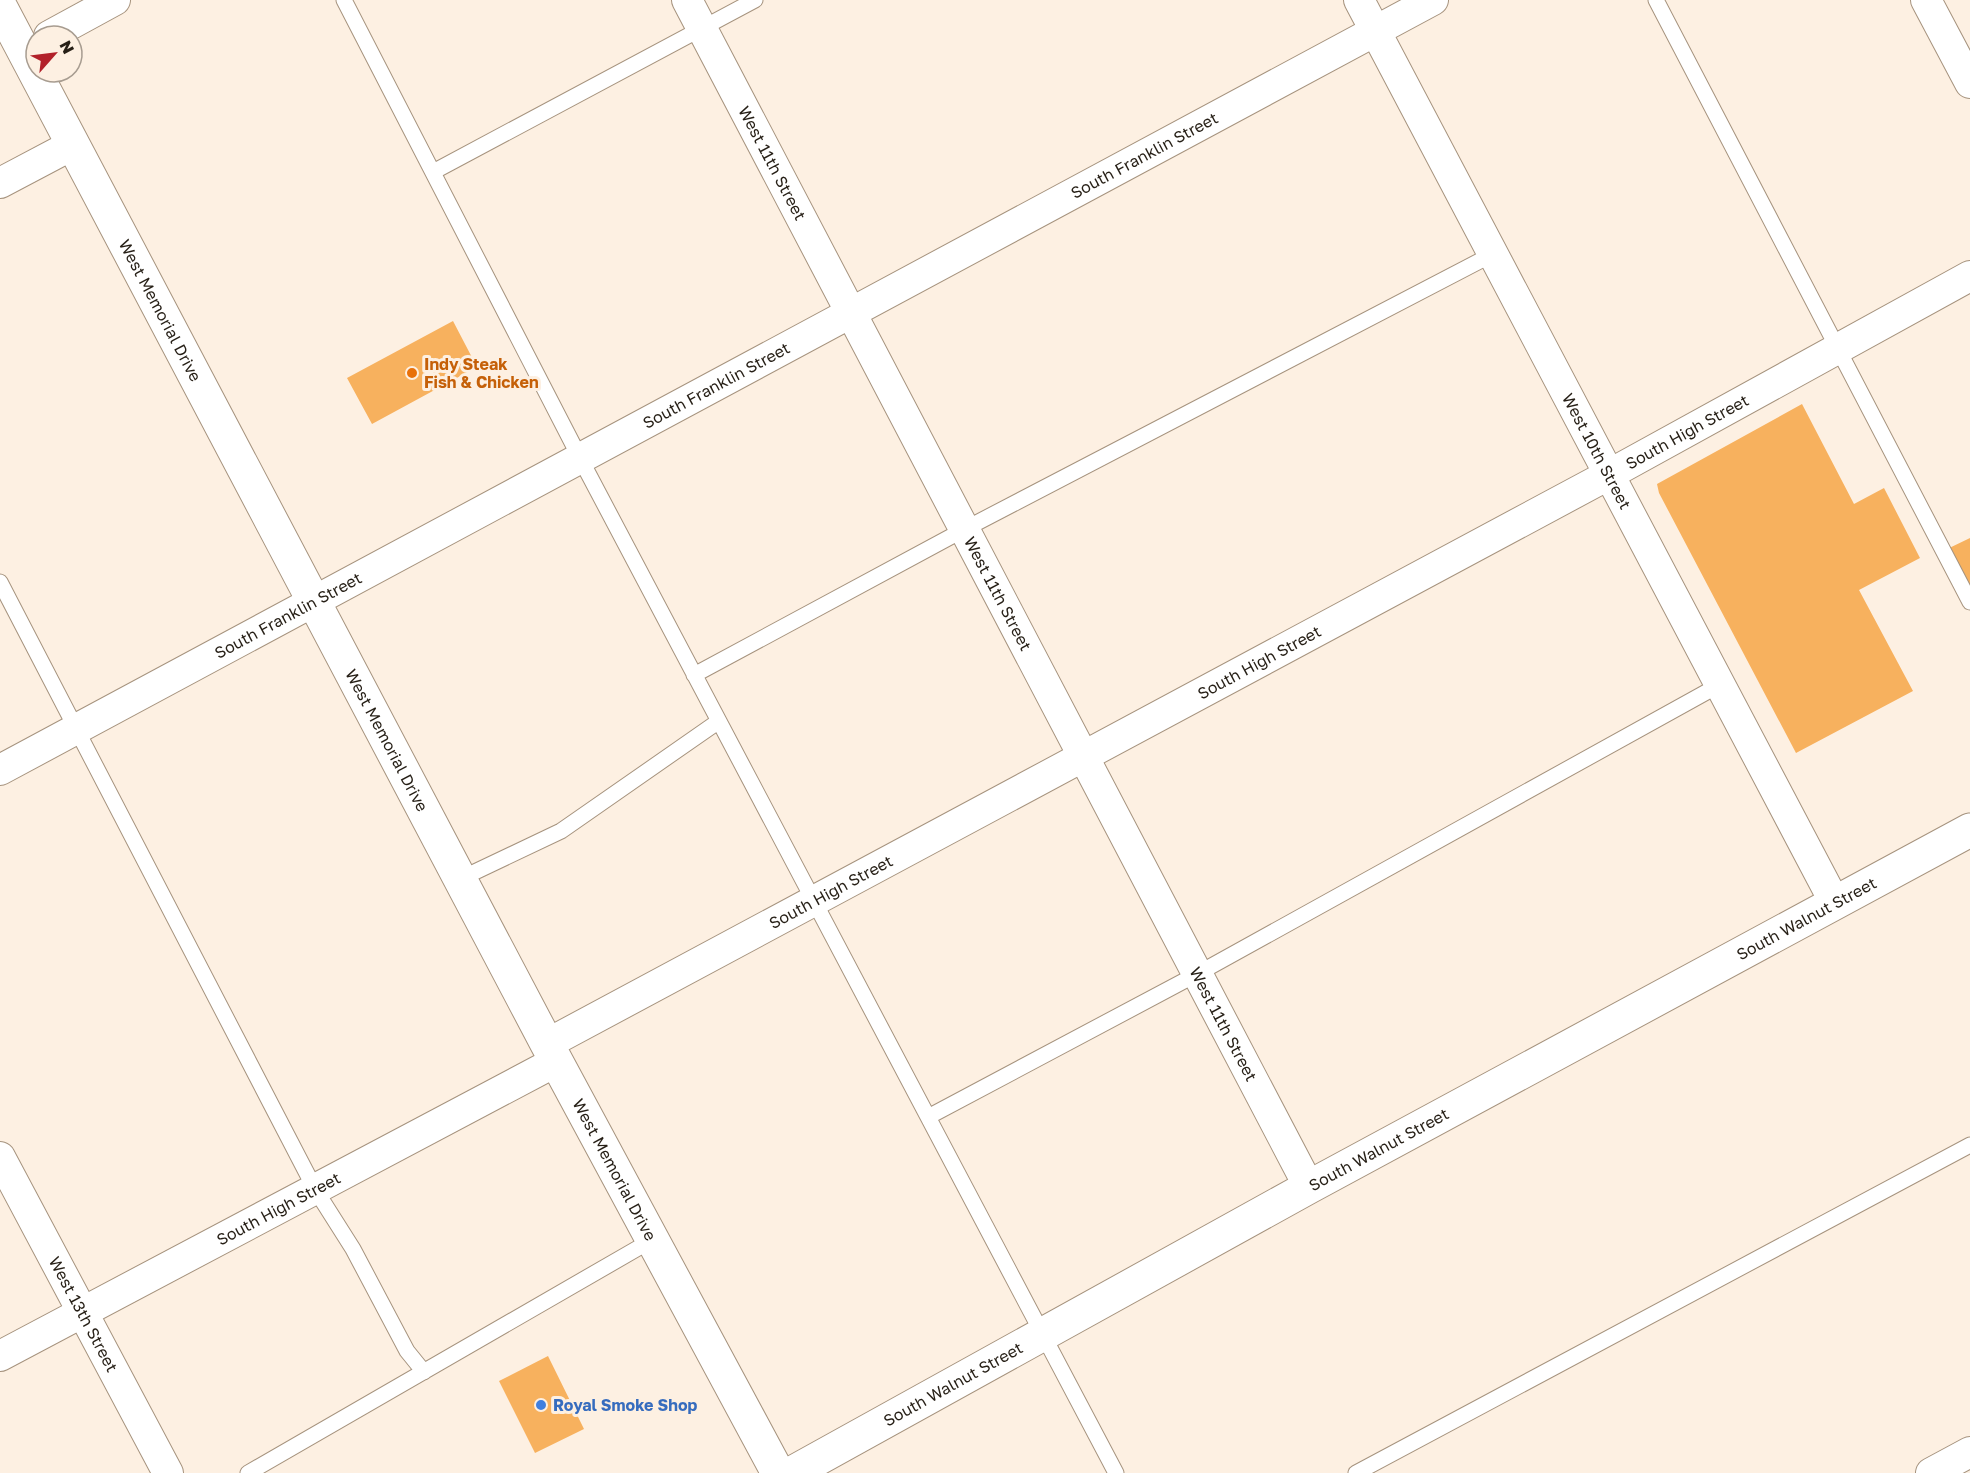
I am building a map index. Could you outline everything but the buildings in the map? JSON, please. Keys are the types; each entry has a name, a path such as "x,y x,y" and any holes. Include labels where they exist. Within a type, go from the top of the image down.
{"main road":[{"name":"West Memorial Drive","path":"0,6 24,31"},
{"name":"West Memorial Drive","path":"50,84 72,145 460,879 778,1473"},
{"name":"South Walnut Street","path":"792,1473 1309,1187 1970,830"}],"street":[{"path":"71,24 115,0"},
{"name":"West 11th Street","path":"687,0 1309,1187"},
{"name":"West 10th Street","path":"1359,0 1836,903"},
{"name":"South Franklin Street","path":"0,770 1433,0"},
{"path":"1926,0 1970,83"},
{"path":"0,183 72,145"},
{"name":"South High Street","path":"0,1356 315,1190 813,901 1610,474 1970,276"},
{"name":"West 13th Street","path":"0,1157 168,1473"},
{"path":"1931,1473 1970,1452"}],"lane":[{"path":"344,0 580,458 1116,1473"},
{"path":"433,172 755,0"},
{"path":"1656,0 1970,602"},
{"path":"694,675 964,529 1493,254"},
{"path":"0,582 315,1190 353,1249 407,1351 424,1372"},
{"path":"928,1117 1197,974 1721,684"},
{"path":"460,879 561,831 719,721"},
{"path":"1356,1473 1970,1145"},
{"path":"248,1473 652,1240"}],"place":[{"name":"Indy Steak Fish & Chicken","path":"412,373"},
{"name":"Royal Smoke Shop","path":"541,1405"}]}
